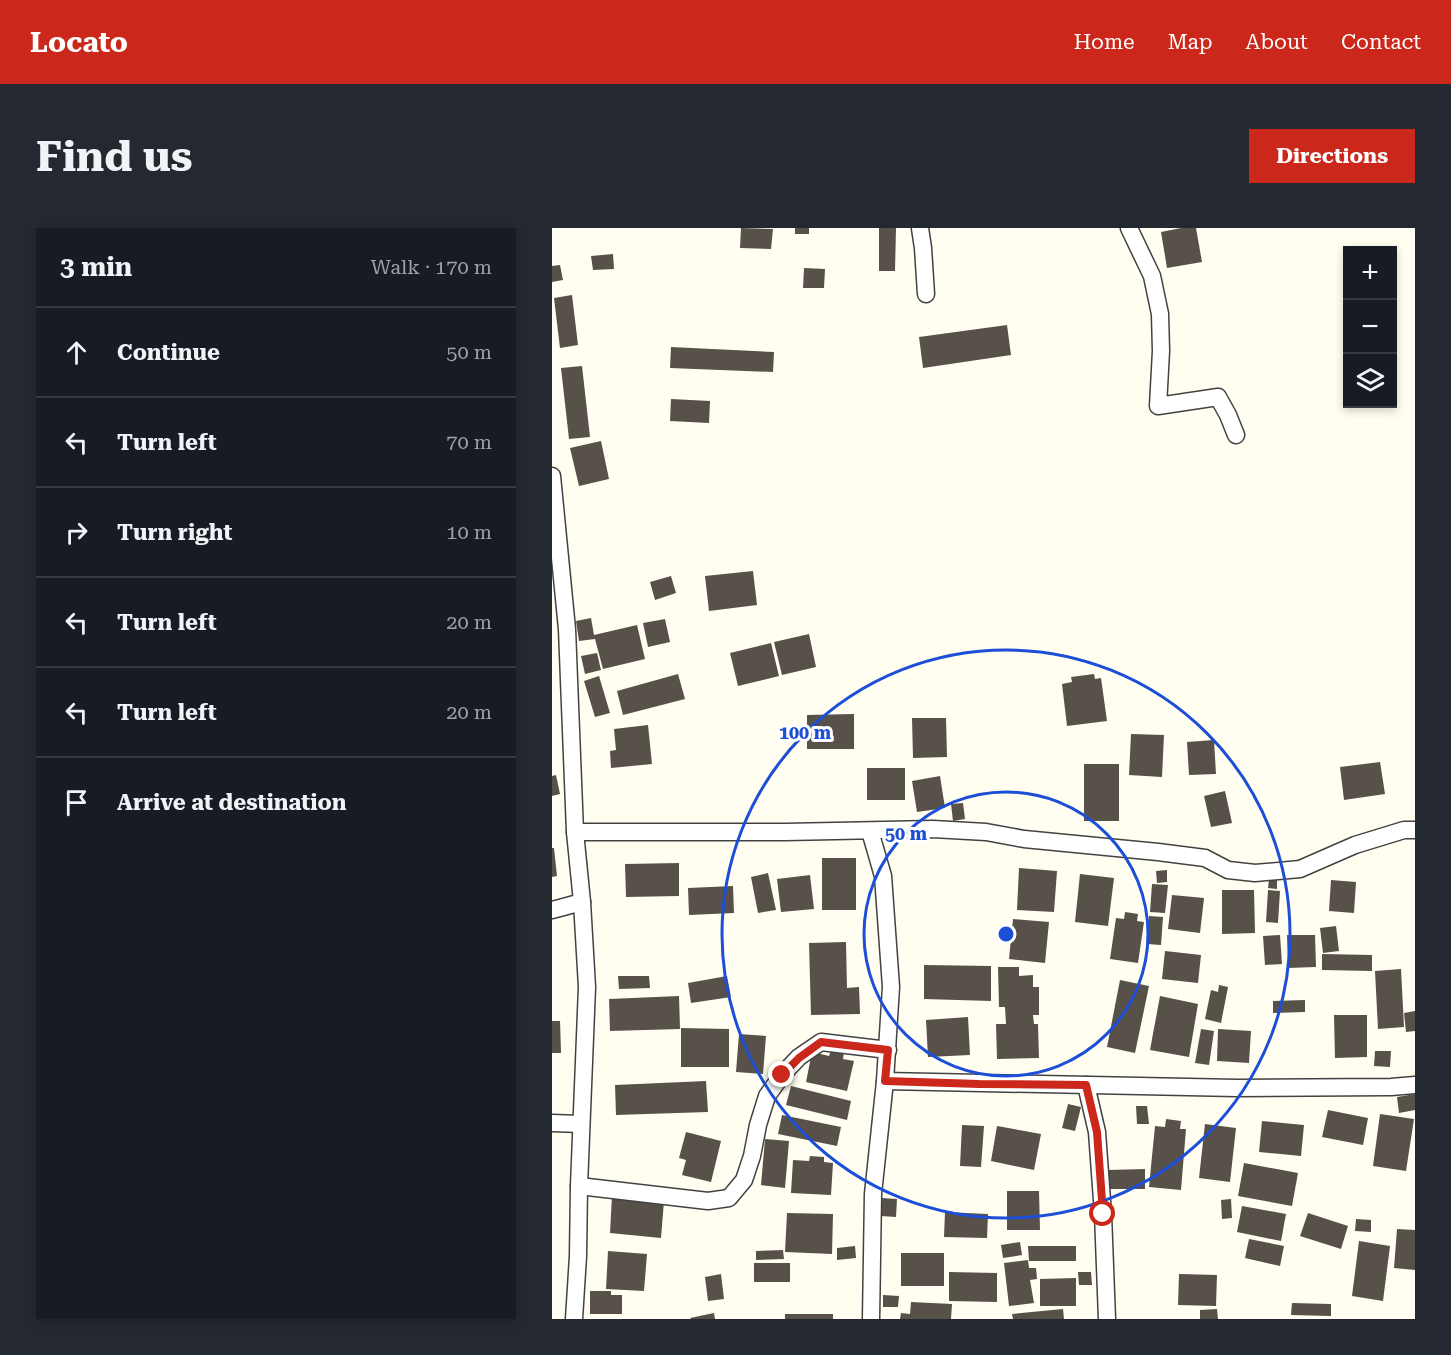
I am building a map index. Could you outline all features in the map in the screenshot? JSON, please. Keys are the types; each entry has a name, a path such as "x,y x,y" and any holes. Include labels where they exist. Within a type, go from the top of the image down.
{"street":[{"path":"920,228 926,294"},
{"path":"1129,228 1152,276 1160,314 1161,351 1158,406 1218,397 1236,435"},
{"path":"552,476 567,629 575,832 587,987 574,1319"},
{"path":"575,832 933,829 986,832 1024,839 1205,858 1228,870 1255,873 1300,869 1355,845 1404,830 1415,830"},
{"path":"870,831 883,876 891,987 888,1050 873,1194 871,1319"},
{"path":"552,910 582,902"},
{"path":"579,1186 708,1201 729,1198 744,1180 767,1096 782,1075 799,1058 821,1042 888,1050"},
{"path":"885,1081 1237,1088 1391,1087 1415,1084"},
{"path":"1086,1085 1097,1132 1107,1319"},
{"path":"552,1123 581,1124"}],"building":[{"path":"741,228 773,229 771,249 740,248"},
{"path":"795,228 809,228 809,234 795,234"},
{"path":"879,228 896,228 895,271 879,271"},
{"path":"1196,228 1202,262 1167,268 1161,232"},
{"path":"613,254 614,269 593,270 591,256"},
{"path":"560,265 563,280 552,282 552,266"},
{"path":"804,268 825,269 824,288 803,288"},
{"path":"572,295 578,345 560,348 554,298"},
{"path":"1007,325 1011,355 923,368 919,337"},
{"path":"671,347 774,352 773,372 670,368"},
{"path":"582,366 590,437 569,439 561,368"},
{"path":"671,399 710,401 709,423 670,421"},
{"path":"601,441 609,479 579,486 570,448"},
{"path":"753,571 757,605 709,611 705,576"},
{"path":"671,576 676,593 655,600 650,582"},
{"path":"591,618 594,635 637,625 645,659 603,669 595,639 579,641 576,621"},
{"path":"665,619 670,642 648,647 643,623"},
{"path":"809,634 816,667 782,675 774,642"},
{"path":"771,643 779,676 738,686 730,653"},
{"path":"597,653 601,670 585,674 581,656"},
{"path":"678,674 685,699 623,715 617,691"},
{"path":"1094,674 1095,679 1101,678 1107,721 1067,726 1062,684 1072,682 1071,677"},
{"path":"599,676 610,713 595,717 584,681"},
{"path":"854,714 854,749 807,749 807,715"},
{"path":"912,718 946,718 947,757 913,758"},
{"path":"648,725 652,764 611,768 610,751 616,750 614,729"},
{"path":"1131,734 1164,735 1162,777 1129,775"},
{"path":"1214,740 1216,774 1189,775 1187,742"},
{"path":"1380,762 1385,794 1344,800 1340,767"},
{"path":"1084,764 1119,764 1119,821 1084,821"},
{"path":"867,768 905,768 905,800 867,800"},
{"path":"556,775 560,794 552,796 552,776"},
{"path":"940,776 945,808 917,812 912,781"},
{"path":"1225,791 1232,823 1211,827 1204,796"},
{"path":"963,803 965,819 953,821 951,804"},
{"path":"552,848 554,848 557,876 552,877"},
{"path":"822,858 856,858 856,910 822,910"},
{"path":"679,863 679,896 626,897 625,864"},
{"path":"1019,868 1057,871 1054,912 1017,910"},
{"path":"1167,870 1167,882 1157,883 1156,871"},
{"path":"768,873 776,910 758,913 751,877"},
{"path":"1080,874 1114,878 1108,926 1075,922"},
{"path":"810,875 814,909 781,912 777,879"},
{"path":"1269,879 1277,880 1277,889 1268,888"},
{"path":"1331,880 1356,882 1354,913 1329,911"},
{"path":"1152,884 1168,885 1165,913 1150,912"},
{"path":"733,886 734,913 689,915 688,888"},
{"path":"1222,890 1254,890 1255,933 1222,934"},
{"path":"1268,890 1280,891 1278,923 1266,922"},
{"path":"1172,895 1204,898 1200,933 1168,929"},
{"path":"1125,912 1138,914 1137,921 1144,922 1138,963 1110,959 1116,918 1124,919"},
{"path":"1149,916 1163,917 1161,945 1147,944"},
{"path":"1013,919 1049,922 1045,963 1009,959"},
{"path":"1336,926 1339,951 1323,953 1320,928"},
{"path":"1280,935 1282,964 1265,965 1263,936"},
{"path":"1287,935 1315,935 1316,967 1288,968"},
{"path":"846,942 847,988 859,987 860,1014 811,1015 809,943"},
{"path":"1165,951 1201,955 1198,983 1162,979"},
{"path":"1322,954 1372,955 1372,971 1322,970"},
{"path":"924,965 991,966 991,1001 924,999"},
{"path":"998,967 1019,967 1019,976 1033,975 1033,987 1039,987 1039,1015 1033,1015 1034,1024 1038,1024 1039,1058 997,1059 996,1024 1006,1024 1005,1007 999,1007"},
{"path":"1401,969 1404,1027 1378,1029 1375,971"},
{"path":"618,976 649,976 650,988 619,989"},
{"path":"727,976 731,997 691,1003 688,983"},
{"path":"1120,980 1149,986 1135,1053 1107,1047"},
{"path":"1219,985 1228,987 1221,1023 1205,1019 1211,990 1218,992"},
{"path":"679,996 680,1029 610,1031 609,999"},
{"path":"1160,996 1198,1004 1189,1057 1150,1050"},
{"path":"1305,1000 1305,1012 1273,1013 1273,1001"},
{"path":"1415,1011 1415,1031 1406,1032 1404,1013"},
{"path":"1334,1015 1367,1015 1367,1057 1335,1058"},
{"path":"968,1017 970,1055 928,1057 926,1020"},
{"path":"552,1021 560,1021 561,1053 552,1053"},
{"path":"681,1028 729,1029 729,1067 681,1067"},
{"path":"1201,1029 1214,1031 1209,1065 1195,1063"},
{"path":"1218,1029 1251,1031 1249,1063 1217,1061"},
{"path":"739,1034 766,1036 763,1074 736,1072"},
{"path":"831,1050 844,1052 843,1059 854,1061 847,1091 806,1082 812,1052 829,1056"},
{"path":"1375,1051 1391,1051 1390,1067 1374,1066"},
{"path":"706,1081 708,1112 616,1115 615,1085"},
{"path":"791,1086 851,1101 847,1120 786,1105"},
{"path":"1415,1094 1415,1110 1399,1113 1397,1097"},
{"path":"1068,1104 1081,1107 1075,1131 1062,1128"},
{"path":"1136,1106 1147,1106 1149,1124 1137,1124"},
{"path":"1328,1110 1368,1118 1363,1145 1322,1137"},
{"path":"1380,1114 1414,1119 1406,1171 1373,1166"},
{"path":"782,1115 841,1127 837,1146 778,1134"},
{"path":"1166,1119 1181,1121 1180,1129 1186,1129 1181,1190 1149,1187 1155,1126 1165,1127"},
{"path":"1262,1121 1304,1125 1301,1156 1259,1152"},
{"path":"1205,1124 1236,1128 1230,1182 1199,1178"},
{"path":"962,1125 984,1126 981,1167 960,1166"},
{"path":"997,1126 1041,1134 1034,1170 991,1161"},
{"path":"686,1132 721,1141 711,1182 682,1175 686,1160 679,1158"},
{"path":"765,1139 789,1141 785,1188 761,1185"},
{"path":"810,1156 824,1157 824,1162 833,1163 831,1195 791,1193 793,1160 809,1161"},
{"path":"1244,1163 1298,1173 1292,1206 1238,1196"},
{"path":"1145,1169 1145,1189 1108,1189 1108,1170"},
{"path":"1007,1191 1039,1191 1040,1230 1007,1230"},
{"path":"612,1196 664,1201 661,1238 610,1233"},
{"path":"882,1198 897,1199 896,1217 881,1216"},
{"path":"1231,1199 1232,1218 1222,1219 1221,1200"},
{"path":"1242,1206 1286,1214 1281,1241 1237,1232"},
{"path":"945,1212 988,1214 987,1238 944,1237"},
{"path":"787,1213 833,1214 832,1254 785,1252"},
{"path":"1308,1213 1348,1226 1341,1249 1300,1236"},
{"path":"1356,1219 1371,1220 1371,1232 1355,1231"},
{"path":"1397,1229 1415,1230 1415,1270 1394,1268"},
{"path":"1249,1239 1284,1246 1280,1266 1245,1258"},
{"path":"1359,1241 1390,1246 1383,1301 1352,1296"},
{"path":"1020,1242 1022,1255 1003,1258 1001,1245"},
{"path":"855,1246 856,1258 837,1260 837,1248"},
{"path":"1028,1246 1076,1246 1076,1261 1029,1261"},
{"path":"783,1250 784,1259 756,1260 756,1251"},
{"path":"608,1251 647,1254 644,1291 606,1289"},
{"path":"901,1253 944,1253 944,1286 901,1286"},
{"path":"1028,1260 1029,1268 1036,1268 1037,1279 1030,1280 1034,1303 1009,1306 1004,1263"},
{"path":"754,1263 790,1263 790,1282 754,1282"},
{"path":"949,1272 997,1273 997,1302 949,1301"},
{"path":"1078,1272 1091,1272 1092,1285 1079,1285"},
{"path":"721,1274 724,1299 708,1301 705,1277"},
{"path":"1179,1274 1217,1275 1216,1306 1178,1305"},
{"path":"1076,1278 1076,1306 1040,1306 1040,1279"},
{"path":"590,1291 611,1291 611,1295 622,1295 622,1314 590,1314"},
{"path":"883,1295 899,1296 898,1307 883,1307"},
{"path":"911,1302 952,1304 951,1319 900,1319 901,1313 910,1314"},
{"path":"1292,1303 1331,1304 1331,1316 1291,1315"},
{"path":"1063,1309 1064,1319 1013,1319 1012,1314"},
{"path":"1217,1309 1218,1319 1200,1319 1200,1310"},
{"path":"714,1313 715,1319 690,1318"},
{"path":"785,1314 833,1314 833,1319 785,1319"}],"route":[{"path":"782,1075 799,1058 821,1042 888,1050 885,1081 1086,1085 1097,1132 1103,1214"}]}
